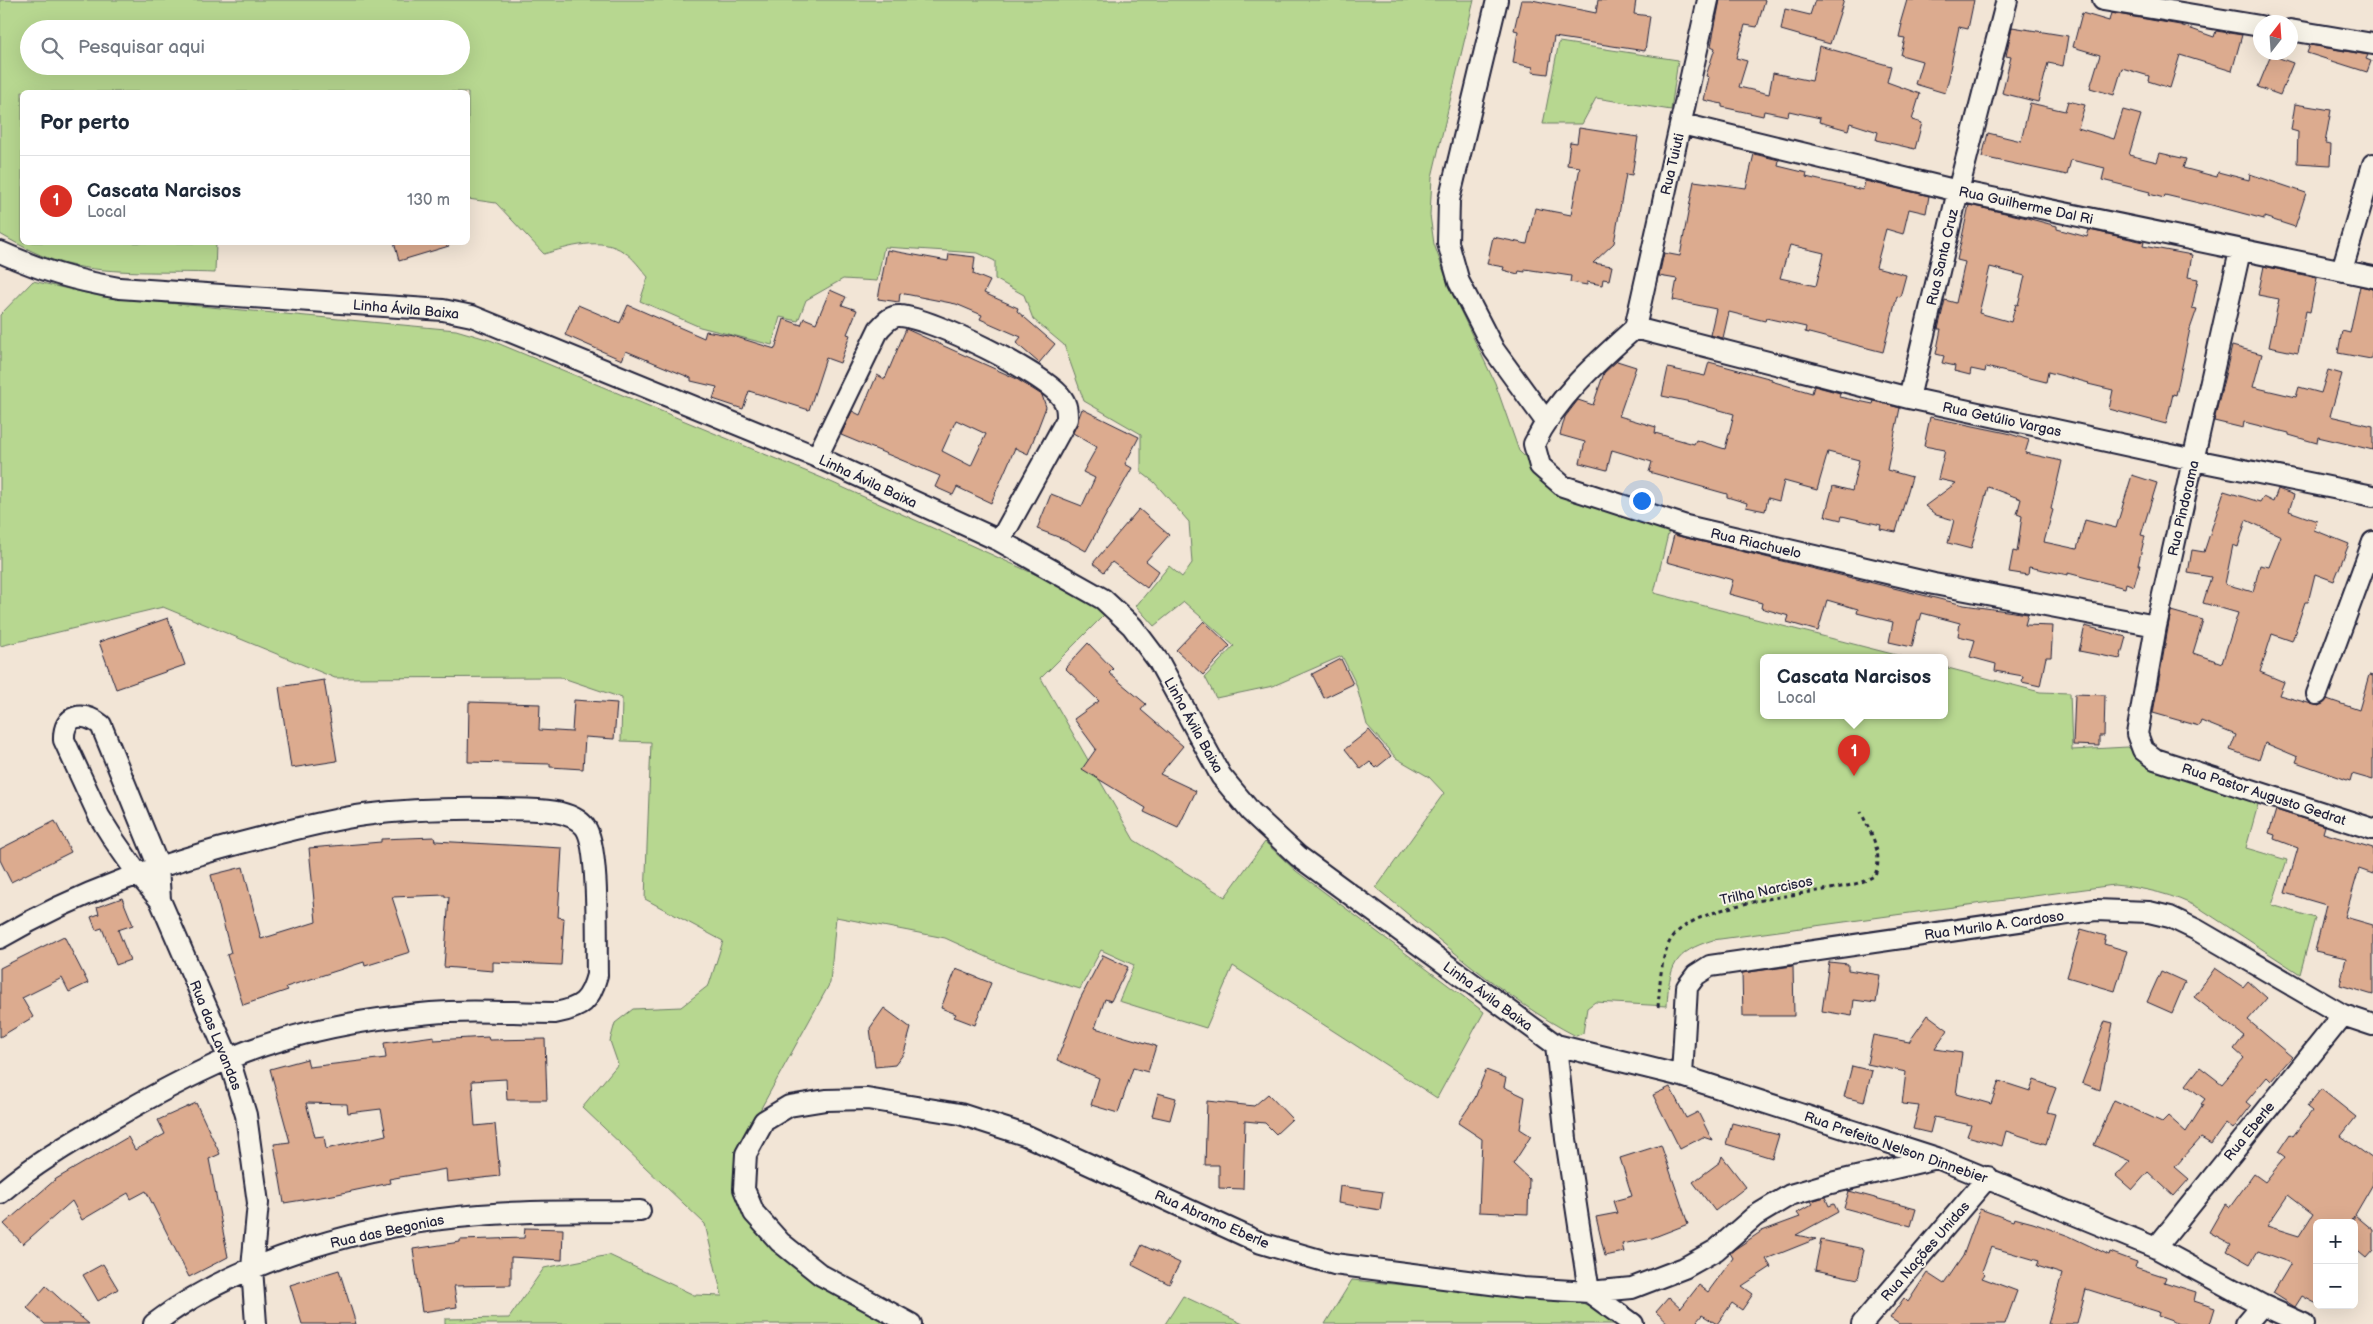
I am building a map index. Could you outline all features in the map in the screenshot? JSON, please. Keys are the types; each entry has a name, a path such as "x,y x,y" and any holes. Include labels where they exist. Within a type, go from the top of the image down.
{"street":[{"path":"1496,0 1449,200 1448,243 1459,282 1494,350 1546,420"},
{"name":"Rua Tuiuti","path":"1635,328 1682,124 1708,0"},
{"name":"Rua Santa Cruz","path":"1909,398 1958,191 2007,0"},
{"path":"2103,0 2253,25"},
{"path":"2298,31 2373,44"},
{"name":"Rua Guilherme Dal Ri","path":"1682,124 1958,191 2240,251 2373,277"},
{"path":"2342,270 2373,164"},
{"name":"Rua Pindorama","path":"2155,759 2143,750 2137,734 2156,626 2240,251"},
{"name":"Linha Ávila Baixa","path":"0,252 42,271 78,281 119,288 443,310 472,316 818,457 1000,541 1103,599 1132,626 1159,662 1221,776 1251,812 1298,856 1556,1045"},
{"path":"818,457 878,329 888,319 899,316 930,322 950,330 1009,361 1050,386 1061,396 1067,405 1067,419 1000,541"},
{"name":"Rua Riachuelo","path":"1635,328 1591,368 1546,420 1534,444 1540,466 1563,486 1696,529 1934,584 2156,626"},
{"name":"Rua Getúlio Vargas","path":"1635,328 1909,398 2194,460 2373,496"},
{"path":"2317,694 2373,542"},
{"name":"Rua das Lavandas","path":"160,900 158,865 101,726 92,718 84,716 73,719 67,723 63,731 64,740 99,816 137,873 160,900 229,1059 246,1115 254,1159 258,1203 252,1268 256,1324"},
{"name":"Rua Pastor Augusto Gedrat","path":"2155,759 2373,829"},
{"path":"0,938 38,916 158,865 295,829 355,817 453,808 546,810 572,817 585,827 594,853 596,975 592,991 583,1003 572,1010 556,1013 432,1013 343,1025 274,1043 229,1059 138,1104 79,1138 15,1180 0,1193"},
{"name":"Rua Murilo A. Cardoso","path":"1682,1076 1687,987 1696,975 1710,966 2095,910 2149,912 2170,917 2197,930 2343,1014 2373,1025"},
{"name":"Rua Eberle","path":"2156,1248 2343,1014"},
{"path":"1556,1045 1566,1139 1588,1292 1634,1324"},
{"name":"Rua Prefeito Nelson Dinnebier","path":"1556,1045 1682,1076 1937,1158 2156,1248 2262,1305 2304,1324"},
{"name":"Rua Abramo Eberle","path":"910,1324 821,1275 780,1242 754,1213 744,1189 746,1154 764,1121 789,1106 826,1100 867,1099 960,1114 1025,1135 1261,1244 1334,1264 1522,1288 1588,1292 1632,1288 1684,1268 1716,1250 1755,1216 1790,1195 1831,1183 1937,1158"},
{"name":"Rua Nações Unidas","path":"1862,1324 1988,1178"},
{"name":"Rua das Begonias","path":"154,1324 172,1310 252,1268 340,1239 414,1223 481,1214 640,1212"},
{"path":"2246,1324 2262,1305"}],"path":[{"name":"Trilha Narcisos","path":"1658,1006 1667,950 1675,933 1683,926 1708,915 1734,907 1846,886 1875,875 1878,865 1877,850 1861,812"}],"green space":[{"path":"0,0 1474,0 1432,177 1430,215 1434,244 1450,289 1495,383 1519,451 1548,479 1670,526 1654,593 1892,654 1760,654 1760,719 1948,719 1948,668 2040,692 2070,693 2072,750 2128,747 2144,760 2259,801 2246,848 2287,860 2272,905 2315,918 2300,974 2201,909 2159,892 2114,885 1713,940 1690,950 1676,962 1670,980 1667,1006 1595,1002 1587,1008 1583,1033 1576,1036 1498,987 1376,888 1444,793 1429,777 1396,758 1367,725 1356,684 1342,656 1273,686 1216,698 1205,677 1234,646 1184,602 1154,626 1136,606 1169,566 1182,577 1192,563 1189,522 1154,482 1141,472 1141,434 1084,401 1064,345 1033,319 1024,295 995,279 995,261 978,253 884,247 877,281 843,279 806,300 798,321 780,317 772,345 700,327 640,301 648,277 634,260 615,247 584,244 544,254 496,203 470,199 470,90 20,90 20,245 0,234"},
{"path":"1559,42 1678,60 1671,110 1596,98 1582,124 1543,124"},
{"path":"20,245 216,245 215,273 102,270 66,264"},
{"path":"33,281 103,297 456,330 490,340 822,478 1092,600 1107,612 1041,678 1134,840 1225,897 1265,842 1296,871 1484,1012 1437,1098 1233,966 1206,1028 1119,1001 1134,965 1101,950 1080,989 1009,967 945,938 836,917 830,983 738,1150 746,1213 898,1324 445,1324 445,1319 509,1318 544,1268 609,1255 694,1295 722,1296 705,1224 582,1107 618,1064 610,1041 615,1023 633,1009 681,1007 709,985 723,941 645,899 651,742 621,741 622,698 560,677 335,678 163,607 0,646 0,315"},
{"path":"1352,1280 1579,1302 1593,1307 1618,1324 1325,1324"},
{"path":"1183,1296 1243,1324 1165,1324"}],"building":[{"path":"1521,0 1532,0 1596,13 1598,0 1636,0 1634,14 1650,16 1645,51 1554,37 1548,74 1532,72 1533,67 1513,63 1518,31 1514,30"},
{"path":"1720,0 1765,0 1757,27 1745,25 1736,58 1747,61 1739,87 1769,94 1773,73 1812,81 1819,46 1891,66 1887,82 1920,94 1912,120 1922,123 1915,149 1876,140 1878,132 1850,123 1848,130 1819,122 1820,118 1789,111 1788,116 1764,111 1763,116 1722,107 1722,104 1704,100 1709,77 1706,76 1715,48 1711,46"},
{"path":"1815,0 1844,0 1830,44 1781,30 1785,9 1810,15"},
{"path":"1907,0 1974,0 1968,29 1959,27 1945,93 1915,84 1922,61 1901,55 1905,38 1899,37 1902,24 1900,24"},
{"path":"2082,13 2109,21 2111,13 2180,25 2214,37 2216,31 2242,35 2232,71 2180,55 2170,88 2148,81 2149,76 2122,68 2114,95 2090,88 2100,55 2073,47"},
{"path":"2012,27 2068,36 2063,66 2048,63 2038,102 2002,93 2011,57 2006,56"},
{"path":"2310,45 2368,55 2366,59 2371,61 2367,72 2307,53"},
{"path":"2269,60 2285,60 2293,63 2280,95 2258,87"},
{"path":"2068,101 2085,105 2078,128 2114,139 2123,110 2141,115 2129,155 2157,162 2160,153 2186,159 2183,168 2217,177 2218,172 2249,180 2250,174 2306,193 2295,227 2264,217 2264,219 2204,203 2165,195 2164,198 2149,194 2150,192 2102,180 2105,168 2071,160 2067,175 1982,157 1988,133 2021,141 2030,103 2065,111"},
{"path":"2295,104 2331,110 2325,143 2331,144 2330,165 2297,163 2298,132 2291,130"},
{"path":"1579,128 1638,137 1632,175 1626,174 1614,243 1593,263 1612,266 1609,280 1603,279 1602,285 1587,282 1587,285 1570,282 1571,276 1525,269 1525,272 1519,271 1518,274 1503,270 1504,267 1487,264 1493,237 1527,244 1535,208 1571,215 1580,167 1567,165 1570,142 1577,143"},
{"path":"1754,154 1779,160 1778,166 1807,173 1806,177 1863,190 1865,181 1929,196 1926,213 1909,209 1903,234 1886,229 1876,267 1906,275 1900,297 1897,296 1883,352 1805,332 1806,327 1766,318 1765,321 1729,312 1723,338 1710,335 1716,309 1673,300 1677,279 1659,276 1664,253 1680,256 1694,181 1746,188","holes":["1790,245 1824,253 1816,286 1780,278"]},
{"path":"1969,205 2057,226 2057,229 2087,237 2089,230 2144,242 2143,246 2192,255 2188,277 2198,279 2192,308 2197,309 2190,329 2176,395 2173,394 2166,424 2109,409 2113,390 2089,383 2048,372 2046,382 1986,367 1985,372 1971,369 1970,375 1954,371 1955,366 1942,363 1944,356 1936,354 1941,329 1938,329 1945,300 1956,303 1965,262 1957,260","holes":["1990,267 2025,276 2018,305 2016,304 2011,322 1979,313"]},
{"path":"395,245 449,245 449,246 399,261"},
{"path":"887,250 948,261 949,254 975,257 973,274 990,281 984,293 1018,308 1017,311 1055,344 1039,363 1016,343 1021,337 980,319 982,315 956,304 900,293 899,302 878,299"},
{"path":"2264,266 2317,278 2310,312 2306,311 2298,353 2269,347 2279,299 2258,295"},
{"path":"2360,286 2373,289 2373,348 2371,359 2338,353 2342,331 2350,333"},
{"path":"830,290 846,297 842,305 857,310 847,334 850,335 840,363 826,358 809,410 749,391 743,409 713,399 717,387 691,381 691,378 626,351 622,360 565,335 578,305 620,323 628,305 704,338 706,331 733,336 775,349 784,319 801,325 804,318 816,323"},
{"path":"906,329 1015,378 1042,395 1046,407 1028,454 1015,448 991,503 957,487 953,495 935,487 940,476 841,435 852,411 860,415 877,375 885,379","holes":["956,420 986,434 971,466 942,451"]},
{"path":"2232,346 2262,354 2253,387 2296,397 2299,387 2321,393 2328,370 2342,374 2330,416 2373,426 2373,450 2318,437 2317,443 2289,435 2289,433 2244,422 2243,428 2214,421"},
{"path":"1617,361 1636,367 1619,416 1656,427 1655,433 1694,444 1696,440 1725,449 1734,414 1662,396 1668,368 1705,376 1709,362 1772,379 1771,381 1812,393 1814,386 1840,393 1839,397 1873,404 1874,401 1900,408 1887,470 1912,477 1896,532 1880,529 1881,525 1842,516 1841,520 1825,516 1833,486 1852,491 1859,460 1828,452 1817,490 1784,481 1779,501 1768,498 1765,511 1746,507 1747,503 1727,497 1727,494 1649,472 1652,462 1612,450 1607,470 1580,463 1585,442 1560,435 1565,417 1578,400 1593,405 1604,373"},
{"path":"1082,409 1139,437 1125,464 1132,468 1086,551 1066,540 1037,529 1051,494 1082,506 1095,478 1083,472 1097,447 1073,433"},
{"path":"1930,417 2007,433 2029,440 2025,453 2062,461 2051,509 2053,510 2044,542 2077,549 2085,520 2116,528 2132,475 2157,483 2141,535 2145,536 2134,586 2126,583 2125,588 2068,573 2068,575 2029,567 2028,575 2009,572 2013,551 2017,552 2022,516 2017,514 2021,499 1988,487 1971,549 1948,543 1954,520 1936,515 1925,506 1956,483 1938,479 1945,450 1924,446"},
{"path":"2278,489 2294,495 2289,511 2317,521 2314,530 2349,544 2334,581 2315,574 2308,602 2305,602 2292,641 2272,634 2260,672 2284,682 2279,695 2319,706 2327,699 2359,710 2369,675 2373,676 2373,780 2352,774 2350,781 2296,762 2298,757 2265,743 2259,760 2230,750 2236,735 2201,721 2199,726 2153,713 2171,611 2203,620 2193,653 2222,663 2238,613 2203,603 2211,577 2188,573 2192,550 2204,552 2224,491 2260,502 2263,497 2273,502","holes":["2246,520 2281,536 2269,567 2260,565 2253,592 2225,584 2233,545 2238,547"]},
{"path":"1139,509 1169,535 1146,561 1159,571 1147,588 1112,562 1104,572 1093,563"},
{"path":"1674,535 1964,605 2028,614 2025,625 2053,626 2051,657 2046,657 2040,686 2022,682 2023,676 1995,671 1996,664 1970,657 1975,640 1958,636 1960,623 1922,613 1920,620 1918,620 1912,647 1889,642 1893,622 1857,613 1858,609 1827,600 1818,631 1787,622 1789,616 1761,608 1762,603 1729,594 1733,580 1667,562"},
{"path":"168,618 185,665 116,689 99,642"},
{"path":"1204,621 1230,646 1203,675 1176,650"},
{"path":"2085,626 2126,637 2120,659 2079,651"},
{"path":"1088,643 1113,669 1109,673 1146,704 1141,710 1183,746 1160,774 1196,791 1178,828 1144,812 1146,808 1082,769 1096,749 1074,719 1099,701 1065,668"},
{"path":"1341,659 1353,684 1324,698 1312,674"},
{"path":"324,680 337,761 291,768 279,687"},
{"path":"2075,694 2105,695 2104,736 2099,736 2099,746 2073,745"},
{"path":"574,700 617,703 614,739 585,737 583,769 550,767 550,764 468,762 469,702 540,704 539,730 572,732"},
{"path":"1369,730 1391,756 1376,768 1370,762 1361,769 1345,749"},
{"path":"2276,810 2325,826 2323,833 2373,848 2373,874 2359,869 2345,917 2373,925 2373,995 2340,985 2346,958 2315,951 2326,905 2285,893 2298,848 2274,839 2275,835 2269,833"},
{"path":"55,821 71,852 11,882 0,860 0,849"},
{"path":"434,837 435,841 562,848 558,917 564,918 561,965 493,962 493,971 444,967 449,897 445,897 445,895 392,897 410,952 365,966 364,962 286,987 288,990 243,1005 227,955 231,953 211,875 243,867 261,939 316,922 309,848 381,842 381,839"},
{"path":"122,898 133,925 118,930 130,960 116,965 102,928 96,930 91,917 99,914 97,907"},
{"path":"2081,929 2106,936 2104,944 2127,951 2115,991 2067,977"},
{"path":"64,936 88,983 69,992 62,978 22,998 33,1017 0,1037 0,968"},
{"path":"1103,955 1128,967 1111,1001 1105,999 1095,1028 1156,1046 1148,1072 1133,1068 1118,1113 1091,1105 1099,1078 1057,1060 1080,999"},
{"path":"1829,962 1848,964 1848,970 1880,975 1876,1003 1854,1000 1852,1016 1822,1011"},
{"path":"1793,966 1794,1016 1743,1016 1742,973"},
{"path":"2215,968 2243,987 2248,981 2267,998 2248,1020 2292,1057 2271,1081 2267,1077 2246,1102 2251,1106 2233,1129 2226,1123 2211,1144 2201,1138 2175,1167 2189,1179 2174,1196 2148,1172 2132,1190 2116,1176 2130,1161 2094,1145 2114,1100 2162,1122 2168,1116 2186,1132 2205,1099 2186,1085 2200,1067 2222,1084 2244,1058 2234,1049 2244,1036 2194,997"},
{"path":"956,969 991,983 975,1025 954,1017 956,1014 941,1008"},
{"path":"2161,971 2185,982 2172,1013 2147,1002"},
{"path":"884,1008 911,1028 904,1053 895,1065 875,1067 870,1028"},
{"path":"1928,1015 1948,1030 1935,1049 1962,1053 1956,1094 1991,1104 1999,1081 2030,1091 2034,1080 2056,1088 2047,1112 2055,1114 2046,1144 2006,1131 2002,1146 1967,1136 1971,1125 1934,1117 1930,1133 1913,1129 1919,1106 1902,1104 1906,1072 1867,1064 1873,1035 1909,1042"},
{"path":"2105,1021 2113,1023 2100,1090 2082,1083"},
{"path":"434,1036 434,1040 488,1037 489,1040 545,1039 547,1100 507,1100 506,1079 472,1081 475,1126 495,1124 500,1176 447,1182 446,1169 389,1179 390,1183 333,1195 284,1203 274,1144 290,1142 270,1069 307,1059 309,1067 386,1058 384,1043","holes":["306,1103 347,1104 348,1113 381,1109 386,1135 326,1149 324,1136 315,1137"]},
{"path":"1852,1066 1872,1071 1864,1102 1844,1097"},
{"path":"1486,1070 1506,1078 1504,1087 1525,1097 1520,1129 1531,1136 1513,1164 1529,1179 1528,1214 1479,1212 1482,1139 1458,1123 1475,1098"},
{"path":"1670,1087 1686,1118 1698,1112 1712,1140 1703,1137 1680,1149 1653,1095"},
{"path":"2321,1089 2356,1117 2341,1136 2373,1159 2373,1184 2355,1215 2373,1230 2373,1250 2366,1258 2358,1251 2358,1219 2354,1219 2354,1216 2352,1219 2313,1219 2313,1302 2302,1296 2295,1307 2273,1293 2291,1263 2258,1251 2250,1264 2227,1251 2231,1244 2209,1232 2225,1204 2230,1207 2254,1174 2265,1182 2285,1157 2278,1152 2290,1134 2293,1136 2312,1111 2307,1107","holes":["2288,1195 2313,1214 2299,1236 2267,1226"]},
{"path":"1158,1093 1176,1098 1170,1120 1152,1116"},
{"path":"1268,1094 1292,1119 1276,1134 1265,1123 1245,1121 1243,1189 1219,1188 1219,1165 1205,1165 1207,1101 1254,1106"},
{"path":"196,1103 220,1154 209,1159 228,1257 189,1277 146,1191 131,1199 128,1193 82,1220 72,1201 23,1244 4,1224 56,1179 128,1137 135,1150 165,1134 158,1120"},
{"path":"1732,1123 1779,1135 1772,1158 1726,1144"},
{"path":"1661,1145 1688,1224 1652,1238 1622,1244 1624,1252 1605,1256 1596,1217 1617,1213 1613,1201 1632,1196 1620,1158"},
{"path":"1722,1156 1746,1187 1715,1211 1693,1182 1720,1162"},
{"path":"1340,1186 1383,1192 1380,1210 1338,1203"},
{"path":"1849,1191 1916,1209 1911,1226 1844,1208"},
{"path":"1825,1197 1829,1206 1834,1204 1838,1212 1796,1235 1816,1239 1766,1259 1771,1267 1742,1286 1753,1294 1742,1310 1732,1303 1717,1324 1702,1315 1697,1321 1700,1324 1669,1324 1656,1312 1669,1297 1681,1308 1699,1285 1708,1292 1733,1258 1730,1253 1762,1231 1800,1217 1797,1213 1813,1204 1811,1201"},
{"path":"1980,1209 2013,1221 2014,1218 2033,1223 2069,1236 2109,1255 2110,1252 2137,1262 2135,1267 2166,1277 2164,1282 2196,1292 2194,1301 2215,1308 2210,1324 2180,1324 2158,1316 2159,1312 2086,1289 2077,1324 2048,1324 2062,1274 2037,1266 2039,1261 1991,1247 1982,1271 1985,1274 1982,1278 2017,1291 2005,1324 1899,1324 1890,1318 1904,1298 1908,1302 1927,1273 1944,1284 1963,1256"},
{"path":"525,1228 563,1229 562,1260 511,1257 511,1285 454,1286 457,1307 422,1312 413,1249 460,1242 460,1240 524,1238"},
{"path":"1821,1240 1864,1249 1858,1279 1815,1270"},
{"path":"1142,1245 1180,1263 1169,1284 1132,1265"},
{"path":"103,1264 118,1289 98,1301 83,1275"},
{"path":"339,1270 356,1324 302,1324 290,1285"},
{"path":"46,1286 89,1324 45,1324 27,1308"}],"place":[{"name":"Cascata Narcisos","path":"1854,776"}]}
